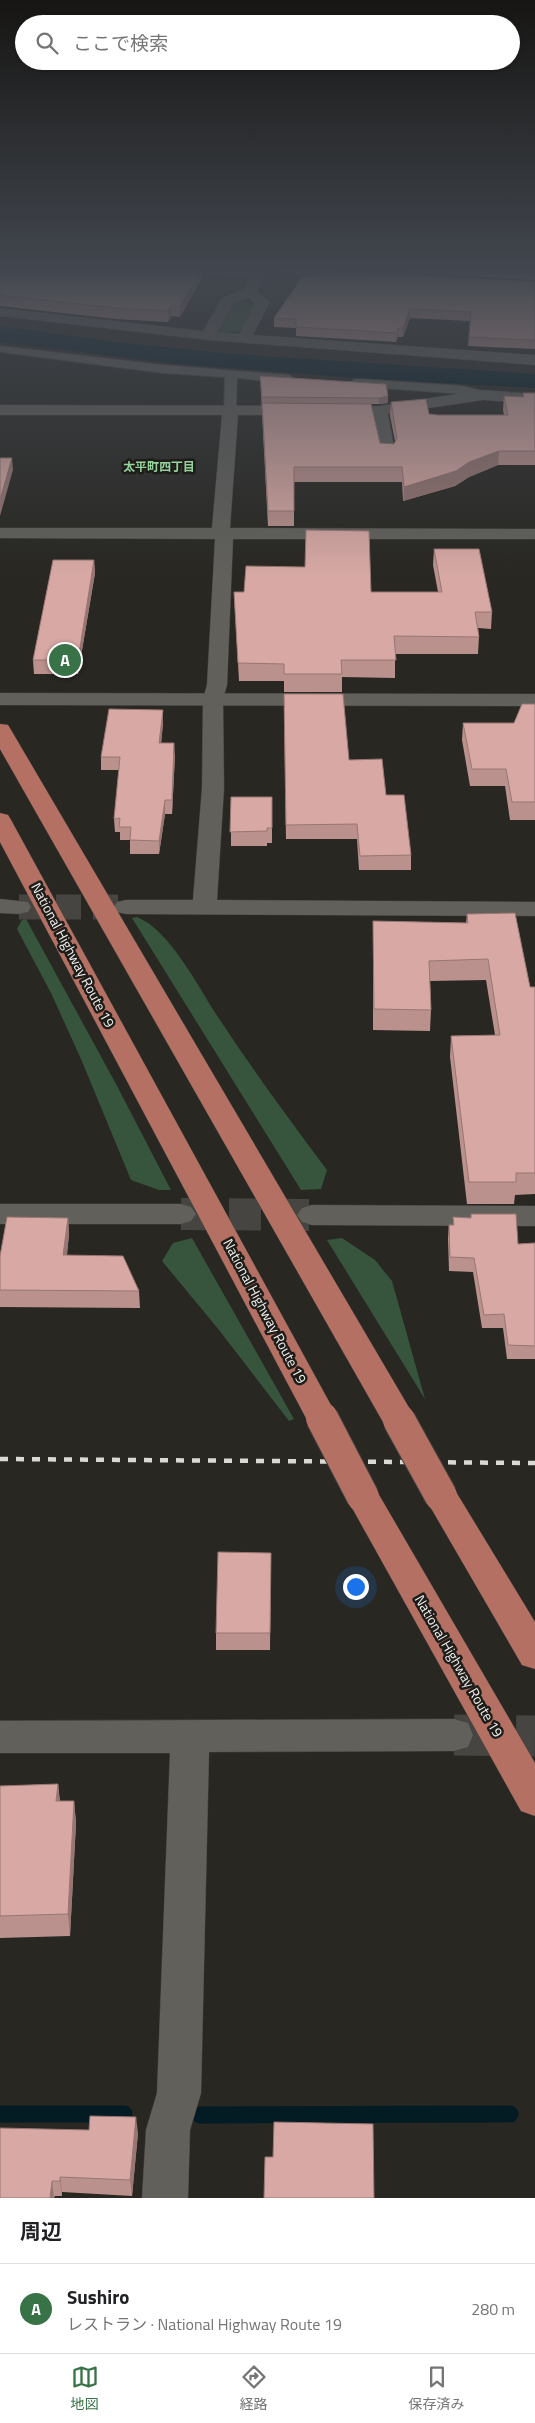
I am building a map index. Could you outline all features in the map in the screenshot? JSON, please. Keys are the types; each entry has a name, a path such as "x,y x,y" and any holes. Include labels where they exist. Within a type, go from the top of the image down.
{"highway":[{"path":"0,730 399,1420 441,1496 535,1654"},
{"name":"National Highway Route 19","path":"0,820 363,1497 535,1799"}],"street":[{"path":"0,410 379,411 483,394 535,399"},
{"path":"205,906 213,788 213,699 217,685 224,538 221,533 230,411"},
{"path":"379,411 387,452"},
{"path":"0,533 535,534"},
{"path":"0,699 535,700"},
{"path":"126,907 535,909"},
{"path":"0,1214 181,1214"},
{"path":"312,1215 535,1216"},
{"path":"0,1737 454,1735"},
{"path":"165,2198 168,2130 179,2093 190,1737"}],"lane":[{"path":"192,371 299,380"},
{"path":"230,411 231,375"},
{"path":"347,383 463,390 483,394"}],"green space":[{"path":"137,917 150,924 174,949 247,1060 327,1170 321,1189 301,1190 132,918"},
{"path":"26,919 116,1084 171,1190 159,1190 131,1180 81,1059 51,993 17,929 22,920"},
{"path":"192,1238 294,1419 289,1421 219,1330 162,1261 173,1243"},
{"path":"342,1238 375,1260 392,1281 425,1399 327,1240"}],"water":[{"path":"262,371 483,371 535,374 535,388 370,379"}],"building":[{"path":"260,376 386,384 388,396 379,398 262,397"},
{"path":"523,393 535,393 535,451 499,451 469,462 456,471 404,487 402,467 294,467 294,511 268,511 262,403 371,404 380,443 394,444 397,438 391,402 426,399 429,414 437,415 508,415 504,396 524,397"},
{"path":"0,458 12,458 0,500"},
{"path":"306,530 369,531 371,592 442,592 434,549 479,549 492,612 475,612 479,637 394,636 396,660 341,660 342,674 284,674 284,664 238,663 234,592 244,592 246,566 305,567"},
{"path":"53,560 94,560 78,660 33,660"},
{"path":"284,694 343,694 349,760 382,759 386,795 404,795 411,855 360,856 357,824 286,825"},
{"path":"522,704 535,704 535,802 512,802 506,769 472,769 463,723 514,723"},
{"path":"109,709 163,710 159,743 174,743 172,800 165,800 159,841 130,840 131,827 119,827 120,818 114,819 120,757 101,757"},
{"path":"231,797 272,797 272,828 267,828 267,831 230,832"},
{"path":"515,913 530,987 535,987 535,1173 516,1173 516,1182 469,1182 451,1036 500,1035 488,959 429,961 431,1010 374,1009 373,921 468,923 467,914"},
{"path":"471,1214 516,1214 518,1244 535,1243 535,1346 508,1345 504,1314 484,1315 474,1258 450,1257 449,1225 454,1225 453,1217 471,1218"},
{"path":"7,1217 68,1218 63,1255 123,1256 139,1291 0,1290 0,1256"},
{"path":"218,1552 271,1553 270,1633 216,1633"},
{"path":"58,1784 56,1801 74,1801 68,1914 0,1916 0,1786"},
{"path":"90,2116 136,2117 130,2180 60,2177 60,2181 52,2181 50,2198 0,2198 0,2128 89,2130"},
{"path":"274,2122 373,2124 374,2198 264,2198 265,2157 273,2157"}],"waterway":[{"path":"0,2114 124,2114"},
{"path":"200,2115 510,2114"}],"tunnel":[{"path":"19,907 126,907"},
{"path":"181,1214 312,1215"},
{"path":"454,1735 535,1736"}],"railway":[{"path":"0,1459 535,1463"}],"place":[{"name":"Sushiro","path":"65,660"}],"district":[{"name":"太平町四丁目","path":"159,467"}]}
